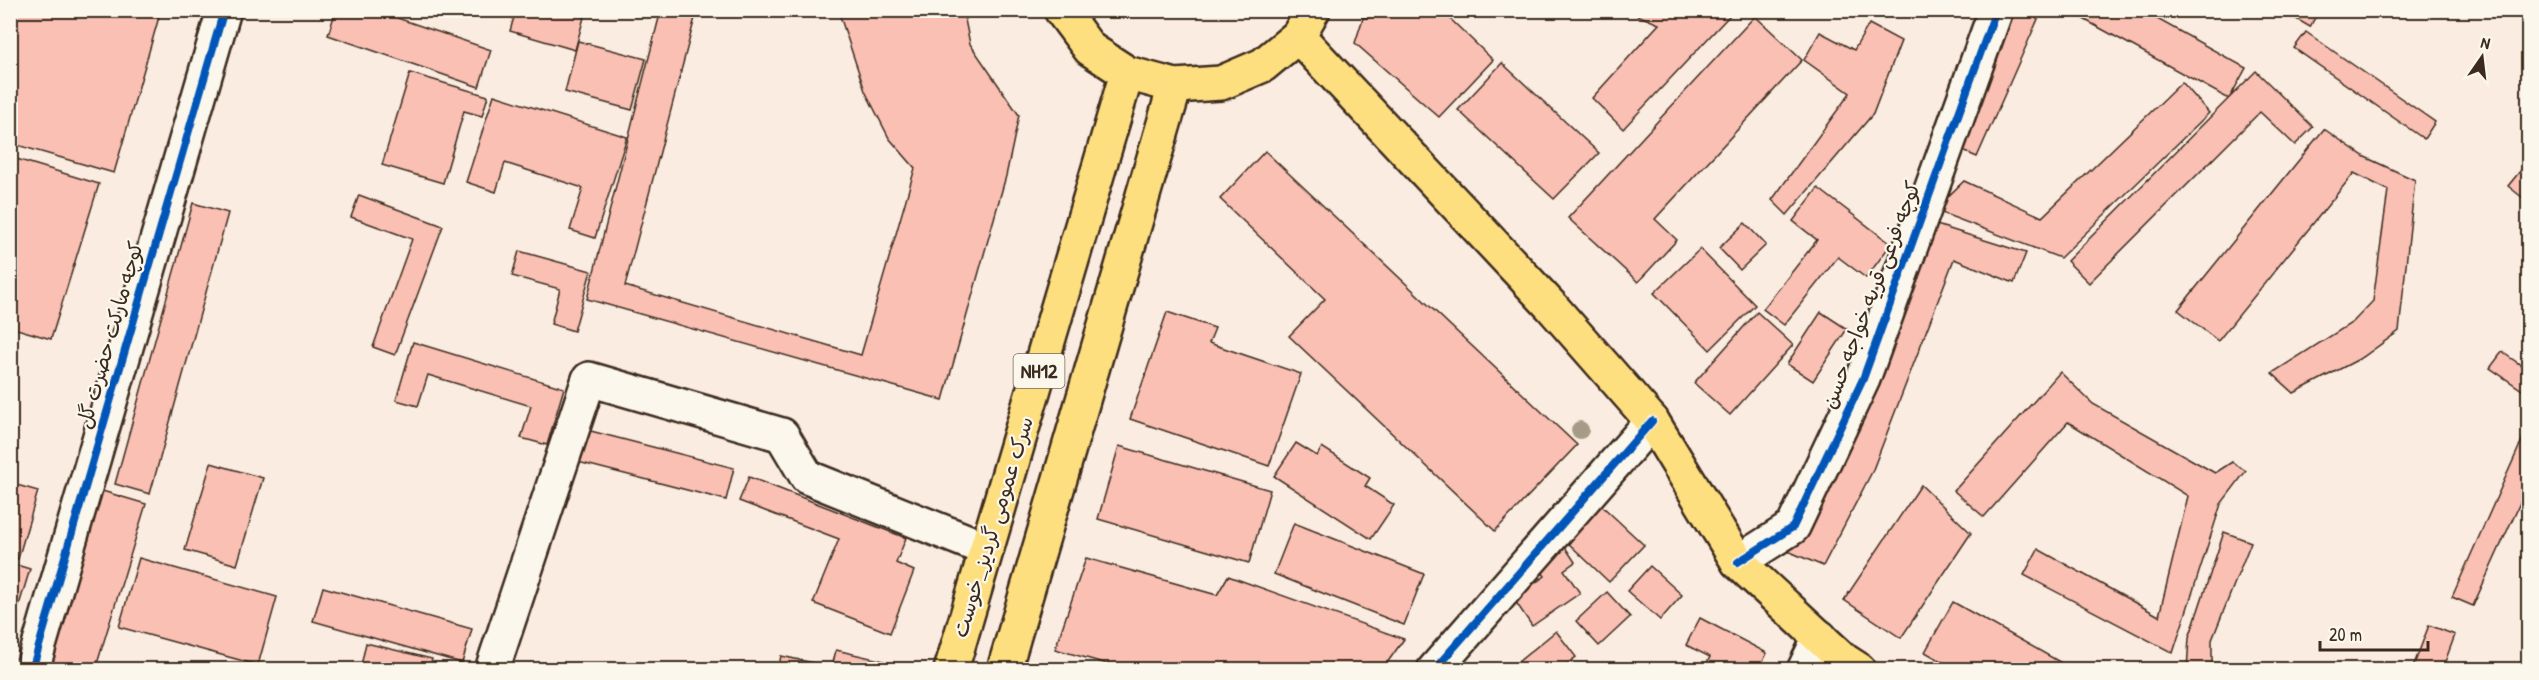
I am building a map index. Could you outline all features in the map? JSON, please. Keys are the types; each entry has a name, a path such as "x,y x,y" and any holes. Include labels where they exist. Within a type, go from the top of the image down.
{"highway":[{"path":"1061,10 1090,49 1127,73 1175,86 1221,82 1263,65 1305,23 1652,421 1738,562 1845,661 1859,669"},
{"name":"سرک عمومی گردیز_خوست","path":"951,669 1127,73"},
{"name":"NH12","path":"1004,669 1175,86"}],"street":[{"name":"کوچه مارکت حضرت گل","path":"32,669 224,10"},
{"name":"کوچه فرعی قریه خواجه حسن","path":"1738,562 1793,527 1863,379 1996,10"},
{"path":"492,669 589,379 782,435 807,477 986,549"},
{"path":"1434,669 1652,421"},
{"path":"1804,669 1820,637"}],"building":[{"path":"10,10 161,10 114,173 10,143"},
{"path":"336,10 374,10 491,50 479,87 328,35"},
{"path":"516,10 586,10 575,50 510,31"},
{"path":"661,10 697,10 625,286 861,355 915,168 889,138 865,91 838,10 963,10 970,44 1019,115 1006,176 943,400 587,299"},
{"path":"1625,10 1717,10 1730,15 1623,129 1592,98 1659,24"},
{"path":"2009,10 2042,10 1977,157 1949,145"},
{"path":"2067,10 2141,10 2246,68 2229,99"},
{"path":"2281,10 2319,10 2310,27"},
{"path":"1442,11 1493,60 1439,117 1355,43 1363,18"},
{"path":"1755,16 1802,60 1655,219 1677,240 1638,282 1568,218"},
{"path":"1869,24 1901,41 1873,114 1787,215 1772,200 1850,93 1804,60 1820,32 1854,50"},
{"path":"2306,32 2435,122 2424,139 2294,48"},
{"path":"578,41 646,59 632,110 565,92"},
{"path":"1502,63 1599,153 1554,199 1458,110"},
{"path":"2256,71 2313,127 2295,145 2260,112 2089,283 2067,261"},
{"path":"410,73 488,96 482,116 464,111 443,183 382,165"},
{"path":"2182,82 2209,113 2060,258 1934,210 1964,181 2042,217"},
{"path":"494,95 627,137 595,238 570,230 583,188 505,163 496,192 466,182"},
{"path":"2324,129 2365,157 2415,180 2399,331 2363,357 2294,393 2272,373 2353,322 2373,301 2388,190 2354,173 2218,341 2178,310"},
{"path":"1265,151 1577,445 1495,531 1289,336 1325,299 1220,199"},
{"path":"10,157 99,184 51,339 10,327"},
{"path":"2525,165 2528,167 2528,202 2508,186"},
{"path":"1818,188 1891,244 1866,278 1838,257 1784,325 1763,309 1817,240 1793,221"},
{"path":"359,195 443,226 395,355 373,347 412,239 351,217"},
{"path":"193,203 228,213 150,494 115,484"},
{"path":"1927,222 2026,253 2014,283 1954,259 1872,472 1823,566 1783,549"},
{"path":"1745,223 1766,245 1740,270 1719,248"},
{"path":"1700,249 1755,305 1710,350 1654,293"},
{"path":"519,251 591,271 574,331 551,324 560,289 512,276"},
{"path":"1167,312 1215,328 1209,343 1301,374 1269,466 1130,419"},
{"path":"1757,312 1793,345 1730,415 1694,383"},
{"path":"1821,312 1847,329 1813,381 1787,364"},
{"path":"413,342 564,388 547,445 521,438 531,406 428,375 418,406 396,400"},
{"path":"2502,352 2528,370 2528,394 2490,368"},
{"path":"2060,372 2093,404 2215,473 2232,462 2246,471 2221,504 2173,653 2024,575 2038,549 2159,616 2188,496 2068,422 1984,517 1954,491"},
{"path":"2528,427 2528,485 2473,606 2452,597"},
{"path":"583,429 734,468 726,500 574,461"},
{"path":"1296,443 1317,456 1322,447 1370,478 1365,486 1394,505 1371,539 1274,476"},
{"path":"1119,446 1270,490 1249,563 1098,519"},
{"path":"211,463 263,478 237,565 185,550"},
{"path":"749,477 906,538 896,563 914,571 890,633 813,603 839,539 739,501"},
{"path":"10,483 38,491 18,559 10,557"},
{"path":"1921,485 1971,533 1901,638 1844,600"},
{"path":"99,490 146,504 97,664 113,670 43,670"},
{"path":"1601,505 1644,545 1609,582 1566,541"},
{"path":"1294,523 1424,574 1404,625 1274,574"},
{"path":"2224,532 2251,542 2212,640 2212,670 2187,670 2189,638"},
{"path":"1563,544 1575,562 1564,570 1580,593 1532,626 1513,598 1545,576 1536,563"},
{"path":"139,558 277,597 258,665 119,627"},
{"path":"1086,558 1217,595 1228,576 1404,639 1382,670 1128,670 1055,649"},
{"path":"10,563 30,569 10,635"},
{"path":"1650,566 1682,595 1660,620 1627,591"},
{"path":"323,587 472,629 462,663 313,621"},
{"path":"1607,592 1630,617 1599,646 1576,621"},
{"path":"1953,602 2074,670 1957,670 1925,652"},
{"path":"1700,618 1767,653 1759,670 1703,670 1710,657 1686,645"},
{"path":"2429,625 2455,635 2442,670 2412,670"},
{"path":"1556,631 1576,657 1559,670 1508,670"},
{"path":"366,643 432,659 429,670 360,670"},
{"path":"836,650 884,661 882,670 778,670 781,656 832,667"}],"cycle path":[{"path":"32,670 224,10"},
{"path":"1738,562 1793,527 1863,379 1996,10"},
{"path":"1434,670 1652,421"}]}
